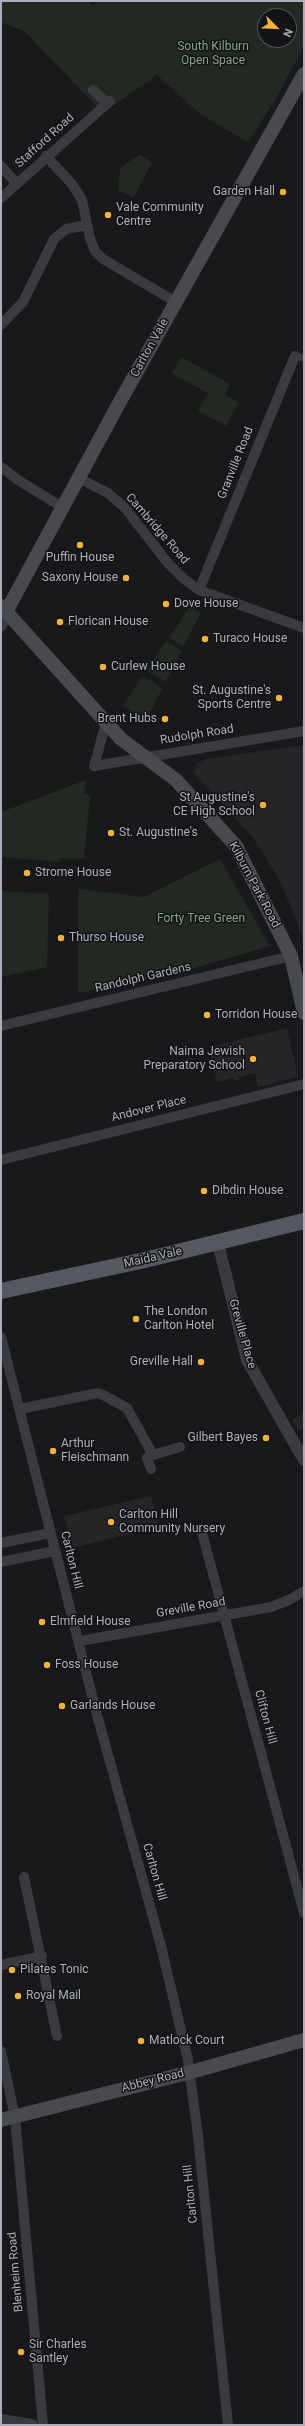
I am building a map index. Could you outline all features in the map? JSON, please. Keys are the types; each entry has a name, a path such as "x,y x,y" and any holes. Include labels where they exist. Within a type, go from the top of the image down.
{"main road":[{"name":"Carlton Vale","path":"3,614 304,74"},
{"name":"Kilburn Park Road","path":"3,614 121,739 146,756 176,780 236,846 291,956 304,1013"},
{"name":"Maida Vale","path":"1,1291 218,1243 304,1221"},
{"name":"Abbey Road","path":"1,2120 191,2072 304,2040"}],"street":[{"name":"Stafford Road","path":"1,198 46,156 108,102 93,90"},
{"path":"46,156 78,192 85,211 87,225 95,251 103,259 176,302"},
{"path":"1,166 16,184"},
{"path":"1,325 23,302 54,239 66,229 87,225"},
{"name":"Granville Road","path":"199,590 299,357"},
{"path":"1,467 18,480 62,507"},
{"name":"Cambridge Road","path":"78,478 108,493 119,503 167,562 184,579 199,590 304,628"},
{"name":"Rudolph Road","path":"106,723 94,766 146,756 304,731"},
{"name":"Randolph Gardens","path":"1,1026 291,956"},
{"name":"Andover Place","path":"1,1160 304,1084"},
{"name":"Greville Place","path":"218,1243 247,1360 304,1460"},
{"name":"Carlton Hill","path":"1,1337 50,1533 80,1641 96,1711 162,1946 191,2072 228,2425"},
{"path":"20,1409 98,1393 127,1408 153,1455"},
{"path":"151,1469 147,1458 180,1447"},
{"name":"Clifton Hill","path":"201,1529 304,1912"},
{"path":"1,1543 50,1533"},
{"path":"1,1562 55,1551"},
{"name":"Greville Road","path":"80,1641 271,1607 289,1600 304,1591"},
{"path":"24,1877 42,1956 57,2036"},
{"path":"1,1965 42,1956"},
{"name":"Blenheim Road","path":"1,2051 15,2116 43,2425"},
{"path":"1,2420 32,2425"}],"shaded area":[{"name":"St Augustine's CE High School","path":"304,745 304,944 296,919 279,879 253,838 193,772 197,763 206,759"},
{"name":"Naima Jewish Preparatory School","path":"287,1028 298,1077 258,1087 255,1073 239,1077 240,1080 235,1081 234,1078 217,1082 209,1047"},
{"name":"Carlton Hill Community Nursery","path":"151,1496 159,1527 72,1548 64,1516"}],"green space":[{"name":"South Kilburn Open Space","path":"1,1 90,1 92,5 100,1 304,1 304,46 277,97 248,142 201,115 157,75 103,113 24,31 1,22"},
{"path":"139,155 152,162 134,197 118,190 120,168"},
{"path":"181,357 230,384 225,395 239,402 226,426 198,411 208,393 172,374"},
{"path":"190,606 201,613 183,647 169,638"},
{"path":"166,641 182,651 166,682 147,670"},
{"path":"142,676 149,681 151,679 162,689 145,722 123,705"},
{"path":"86,780 84,794 90,795 84,859 60,858 59,862 1,857 1,812"},
{"name":"Forty Tree Green","path":"220,859 270,946 174,974 78,993 78,889 144,897"},
{"path":"1,891 49,894 47,967 1,977"},
{"path":"304,1413 304,1428 299,1431 292,1420"}],"place":[{"name":"Garden Hall","path":"283,192"},
{"name":"Vale Community Centre","path":"108,215"},
{"name":"Puffin House","path":"80,545"},
{"name":"Saxony House","path":"126,578"},
{"name":"Dove House","path":"166,604"},
{"name":"Florican House","path":"60,622"},
{"name":"Turaco House","path":"205,639"},
{"name":"Curlew House","path":"103,667"},
{"name":"St. Augustine's Sports Centre","path":"279,698"},
{"name":"Brent Hubs","path":"165,719"},
{"name":"St Augustine's CE High School","path":"263,805"},
{"name":"St. Augustine's","path":"111,833"},
{"name":"Strome House","path":"27,873"},
{"name":"Thurso House","path":"61,938"},
{"name":"Torridon House","path":"207,1015"},
{"name":"Naima Jewish Preparatory School","path":"253,1059"},
{"name":"Dibdin House","path":"204,1191"},
{"name":"The London Carlton Hotel","path":"136,1319"},
{"name":"Greville Hall","path":"201,1362"},
{"name":"Gilbert Bayes","path":"266,1438"},
{"name":"Arthur Fleischmann","path":"53,1451"},
{"name":"Carlton Hill Community Nursery","path":"111,1522"},
{"name":"Elmfield House","path":"42,1622"},
{"name":"Foss House","path":"47,1665"},
{"name":"Garlands House","path":"62,1706"},
{"name":"Pilates Tonic","path":"12,1970"},
{"name":"Royal Mail","path":"18,1996"},
{"name":"Matlock Court","path":"141,2041"},
{"name":"Sir Charles Santley","path":"21,2352"}]}
